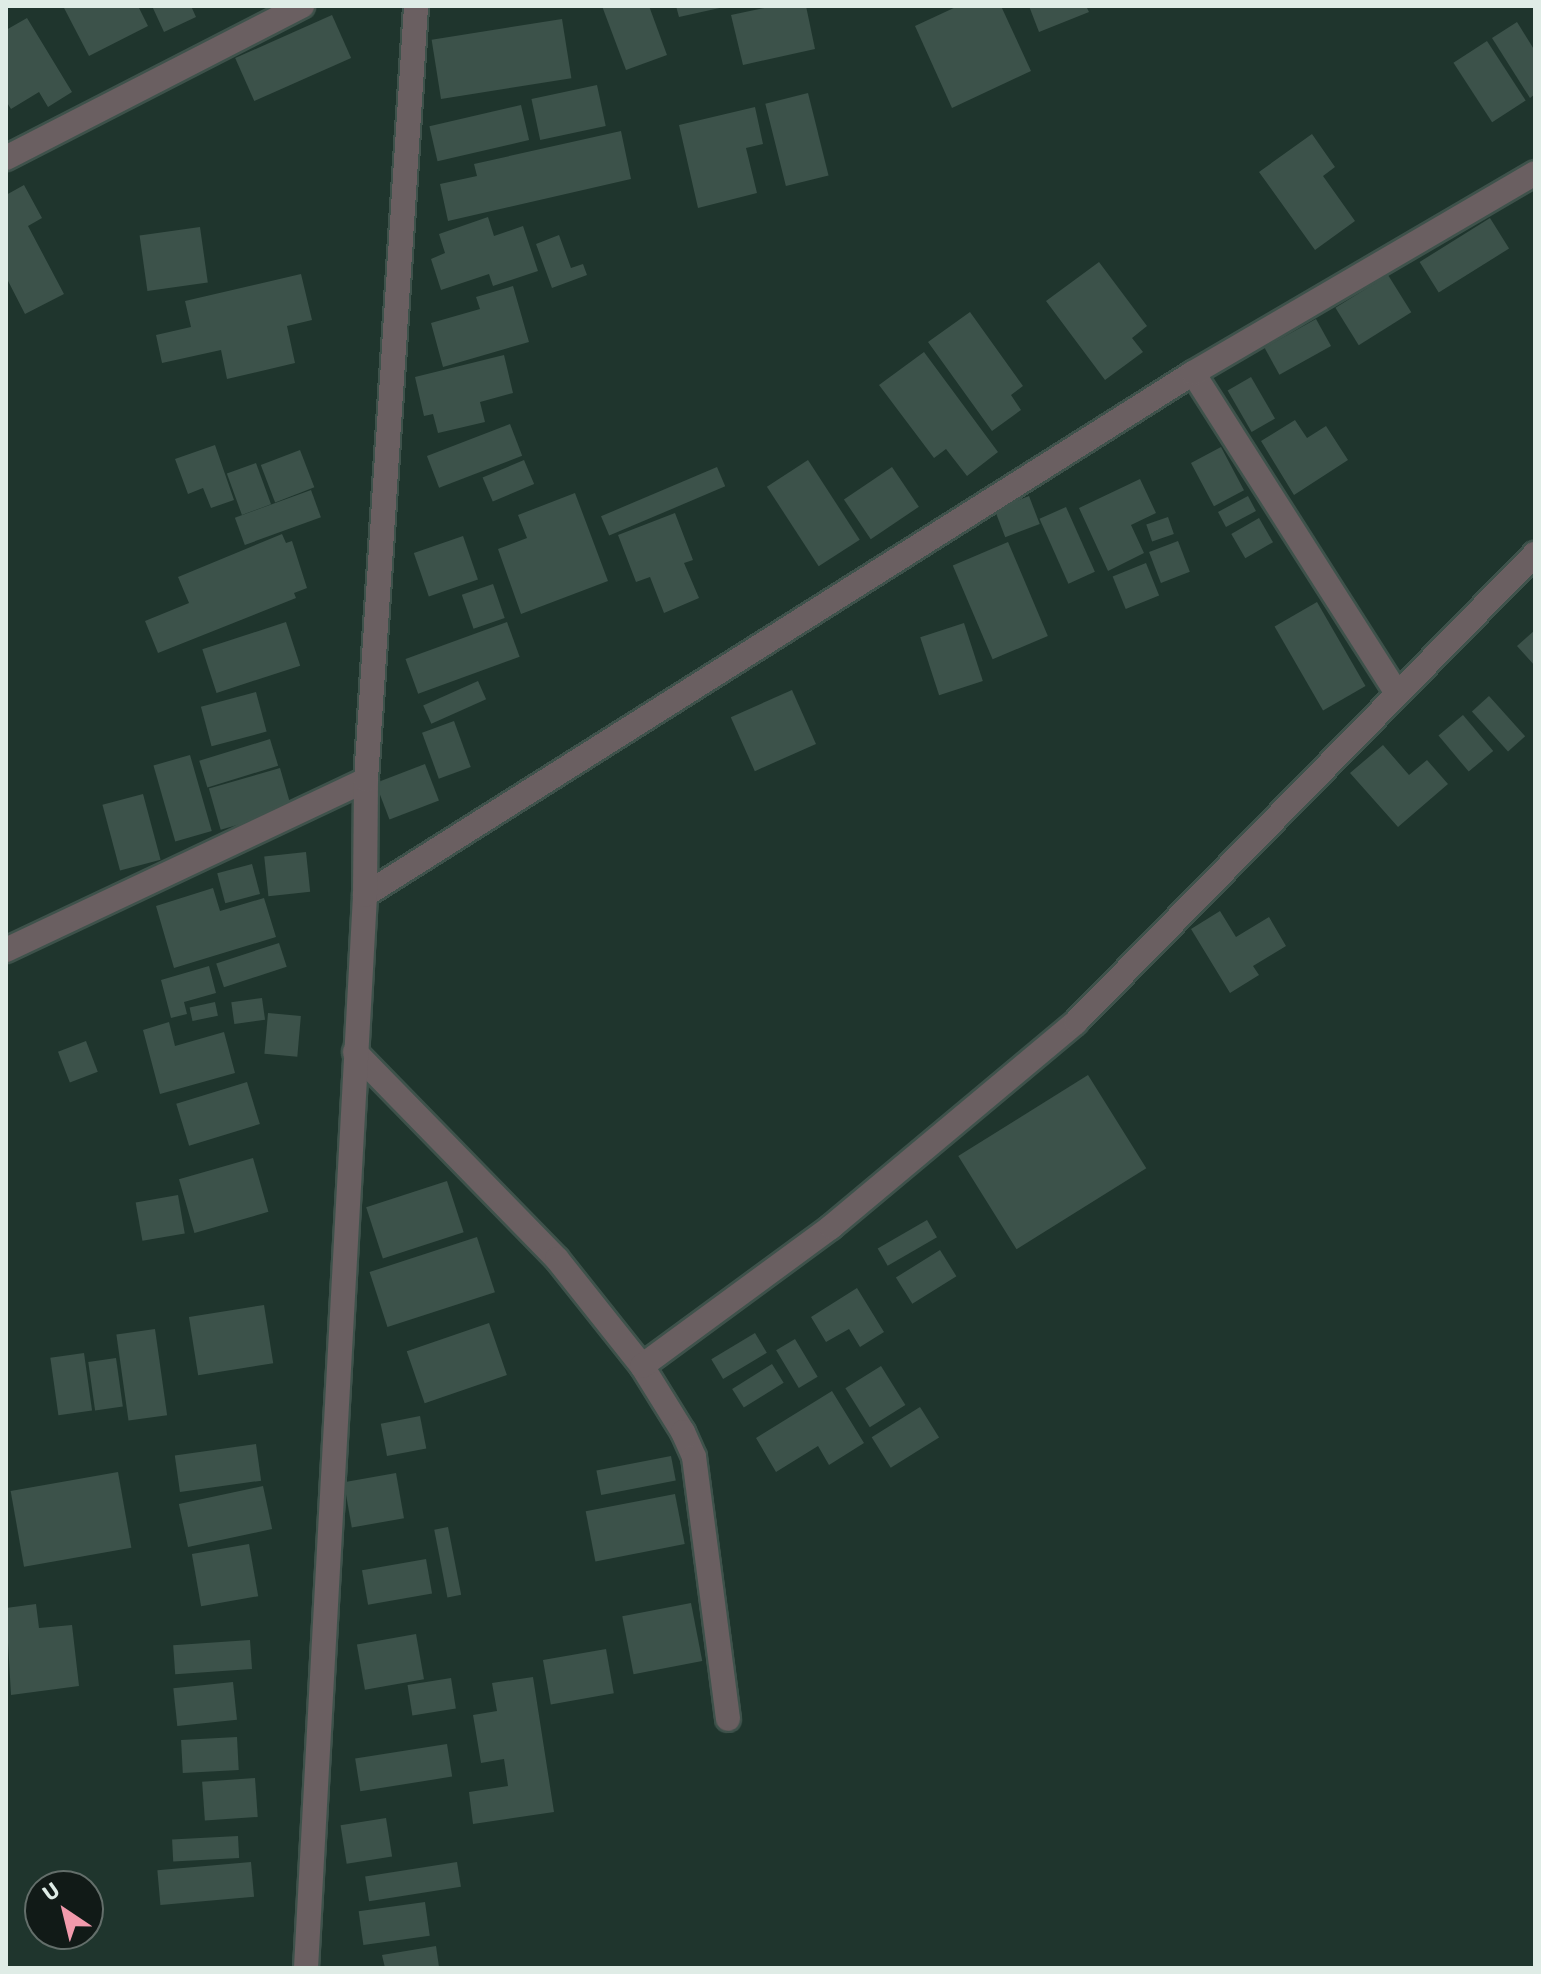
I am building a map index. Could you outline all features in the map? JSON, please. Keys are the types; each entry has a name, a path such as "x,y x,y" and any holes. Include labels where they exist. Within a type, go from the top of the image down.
{"street":[{"path":"6,158 302,6"},
{"path":"306,1968 365,895 366,780 416,6"},
{"path":"365,895 1193,373 1535,173"},
{"path":"1193,373 1397,693"},
{"path":"642,1366 831,1227 1076,1022 1535,554"},
{"path":"6,950 366,780"},
{"path":"355,1052 557,1259 642,1366 694,1457 728,1719"}],"building":[{"path":"63,6 138,6 148,26 89,56"},
{"path":"152,6 191,6 196,17 164,32"},
{"path":"602,6 649,6 667,55 626,70"},
{"path":"676,6 724,6 724,7 679,17"},
{"path":"774,6 806,6 815,49 743,65 731,15"},
{"path":"958,6 1001,6 1031,71 952,108 915,26"},
{"path":"1029,6 1086,6 1089,12 1039,32"},
{"path":"332,15 351,58 254,101 235,58"},
{"path":"27,18 72,92 48,107 39,92 11,109 6,101 6,30"},
{"path":"562,19 571,78 441,99 432,40"},
{"path":"1517,22 1535,51 1535,94 1530,98 1492,38"},
{"path":"1487,41 1526,101 1492,122 1453,63"},
{"path":"597,85 606,126 540,140 531,99"},
{"path":"808,93 829,175 786,186 765,104"},
{"path":"521,105 529,140 438,161 429,126"},
{"path":"755,107 763,144 746,148 757,193 698,208 679,125"},
{"path":"621,131 631,179 448,221 440,184 477,176 474,164"},
{"path":"1312,134 1335,167 1323,176 1355,221 1315,250 1259,172"},
{"path":"24,185 42,218 28,226 64,294 25,314 6,277 6,195"},
{"path":"488,217 494,236 523,226 538,271 493,286 489,274 441,290 431,259 445,253 439,234"},
{"path":"1490,218 1509,249 1439,293 1420,262"},
{"path":"200,227 208,282 147,291 140,235"},
{"path":"559,235 571,268 583,264 587,275 552,288 536,244"},
{"path":"1099,262 1147,326 1132,338 1143,352 1105,380 1046,301"},
{"path":"301,274 312,320 287,326 295,363 227,379 221,350 162,363 156,335 191,327 185,301"},
{"path":"1388,275 1411,312 1359,345 1335,308"},
{"path":"513,286 529,342 443,367 431,323 480,309 476,297"},
{"path":"970,312 1023,386 1011,395 1021,410 992,431 928,342"},
{"path":"1316,319 1331,346 1279,375 1264,348"},
{"path":"924,352 998,452 967,476 946,449 934,458 879,385"},
{"path":"504,355 513,393 480,402 485,422 438,433 433,414 424,416 415,377"},
{"path":"1251,377 1275,419 1252,432 1228,390"},
{"path":"1295,420 1307,438 1326,426 1348,460 1294,495 1261,441"},
{"path":"510,424 522,456 439,488 427,456"},
{"path":"215,445 234,500 211,508 203,488 188,494 175,459"},
{"path":"1221,447 1244,490 1214,506 1191,463"},
{"path":"300,450 314,487 275,502 261,465"},
{"path":"524,460 534,484 493,502 483,478"},
{"path":"808,460 860,540 819,566 767,487"},
{"path":"256,463 271,504 242,515 227,474"},
{"path":"717,467 725,486 609,536 601,516"},
{"path":"892,467 919,507 871,539 844,499"},
{"path":"1140,479 1156,513 1131,525 1144,553 1108,571 1079,508"},
{"path":"311,490 321,517 245,545 235,518"},
{"path":"575,493 608,581 521,614 498,549 527,538 518,515"},
{"path":"1029,496 1040,524 1005,537 994,509"},
{"path":"1248,496 1256,511 1226,527 1218,512"},
{"path":"1066,507 1095,572 1068,584 1040,519"},
{"path":"675,513 693,560 684,563 699,598 664,613 650,577 636,582 618,535"},
{"path":"1168,517 1174,534 1152,542 1146,524"},
{"path":"1259,518 1273,542 1245,558 1231,534"},
{"path":"282,534 286,543 292,541 307,588 294,593 296,598 158,653 145,621 189,603 178,577"},
{"path":"463,536 478,579 429,596 414,553"},
{"path":"1178,541 1190,572 1161,583 1149,552"},
{"path":"1008,542 1048,636 993,659 953,565"},
{"path":"1146,563 1159,595 1126,609 1113,576"},
{"path":"493,584 505,618 474,629 462,595"},
{"path":"1317,602 1366,686 1323,711 1275,626"},
{"path":"286,622 300,666 217,693 202,649"},
{"path":"507,622 520,657 418,694 406,659"},
{"path":"964,623 983,681 939,695 920,637"},
{"path":"1535,630 1535,666 1517,646"},
{"path":"478,681 486,699 431,724 423,705"},
{"path":"792,690 816,744 755,771 731,717"},
{"path":"256,692 267,732 212,746 201,707"},
{"path":"1489,696 1525,736 1508,752 1472,711"},
{"path":"1463,715 1493,751 1469,772 1438,736"},
{"path":"454,721 471,767 439,779 422,733"},
{"path":"270,739 278,766 207,787 199,761"},
{"path":"1383,745 1409,775 1427,760 1448,784 1398,827 1350,773"},
{"path":"190,755 212,831 175,841 153,765"},
{"path":"425,764 439,800 389,819 376,783"},
{"path":"280,768 292,809 221,830 209,788"},
{"path":"143,794 161,860 120,871 102,805"},
{"path":"306,852 310,892 268,896 264,856"},
{"path":"252,864 260,894 225,903 217,873"},
{"path":"213,888 220,911 264,898 276,937 174,968 156,906"},
{"path":"1220,911 1236,937 1269,917 1286,946 1253,966 1259,975 1230,993 1191,929"},
{"path":"279,943 287,967 224,987 216,963"},
{"path":"209,966 216,993 184,1002 187,1014 171,1018 161,980"},
{"path":"262,998 265,1020 234,1024 231,1002"},
{"path":"215,1002 218,1016 192,1021 190,1007"},
{"path":"268,1013 301,1016 297,1057 264,1054"},
{"path":"169,1022 175,1046 224,1032 235,1073 160,1094 143,1030"},
{"path":"86,1041 98,1072 70,1083 58,1052"},
{"path":"1088,1075 1146,1168 1017,1249 958,1156"},
{"path":"247,1082 260,1124 189,1146 176,1104"},
{"path":"253,1158 268,1212 194,1233 179,1179"},
{"path":"447,1181 464,1232 383,1259 366,1207"},
{"path":"178,1195 185,1233 142,1241 136,1202"},
{"path":"927,1220 937,1237 888,1266 878,1248"},
{"path":"477,1237 495,1292 387,1327 370,1272"},
{"path":"940,1250 956,1276 912,1304 896,1278"},
{"path":"857,1288 884,1332 860,1347 849,1329 826,1342 811,1317"},
{"path":"264,1305 273,1363 198,1375 189,1317"},
{"path":"489,1323 507,1375 425,1403 407,1351"},
{"path":"155,1329 167,1415 128,1421 116,1334"},
{"path":"755,1333 767,1353 723,1379 711,1359"},
{"path":"795,1339 818,1377 799,1388 776,1350"},
{"path":"84,1353 92,1410 58,1415 50,1358"},
{"path":"116,1358 123,1407 95,1410 88,1362"},
{"path":"772,1364 784,1383 744,1408 732,1389"},
{"path":"881,1366 905,1405 870,1427 845,1388"},
{"path":"832,1391 864,1443 829,1465 818,1446 776,1472 756,1438"},
{"path":"920,1407 939,1438 891,1468 872,1437"},
{"path":"420,1416 426,1448 387,1456 381,1424"},
{"path":"256,1444 261,1481 180,1492 175,1455"},
{"path":"671,1456 676,1481 601,1495 596,1471"},
{"path":"118,1472 131,1548 24,1567 11,1491"},
{"path":"396,1473 404,1518 352,1528 344,1482"},
{"path":"263,1486 272,1529 188,1547 179,1504"},
{"path":"675,1494 685,1544 595,1561 586,1511"},
{"path":"448,1527 461,1595 447,1597 434,1530"},
{"path":"249,1544 258,1596 201,1606 192,1554"},
{"path":"426,1559 432,1593 368,1605 362,1570"},
{"path":"691,1603 702,1661 634,1674 622,1616"},
{"path":"36,1604 39,1628 72,1625 79,1686 11,1695 6,1608"},
{"path":"416,1634 424,1679 365,1690 357,1644"},
{"path":"250,1640 252,1669 175,1674 173,1645"},
{"path":"606,1649 614,1693 551,1704 543,1660"},
{"path":"533,1677 554,1812 473,1824 469,1792 508,1786 504,1759 481,1763 473,1715 497,1711 492,1683"},
{"path":"451,1678 456,1709 412,1716 408,1685"},
{"path":"233,1682 237,1720 177,1726 173,1688"},
{"path":"237,1737 239,1770 183,1773 181,1740"},
{"path":"447,1744 452,1777 360,1791 355,1759"},
{"path":"255,1778 258,1817 205,1821 202,1782"},
{"path":"386,1818 392,1857 347,1864 341,1825"},
{"path":"238,1836 239,1858 173,1861 172,1839"},
{"path":"251,1862 254,1897 160,1905 157,1870"},
{"path":"457,1862 461,1887 369,1901 365,1877"},
{"path":"425,1902 430,1936 363,1945 359,1911"},
{"path":"436,1946 439,1967 385,1968 382,1955"}]}
